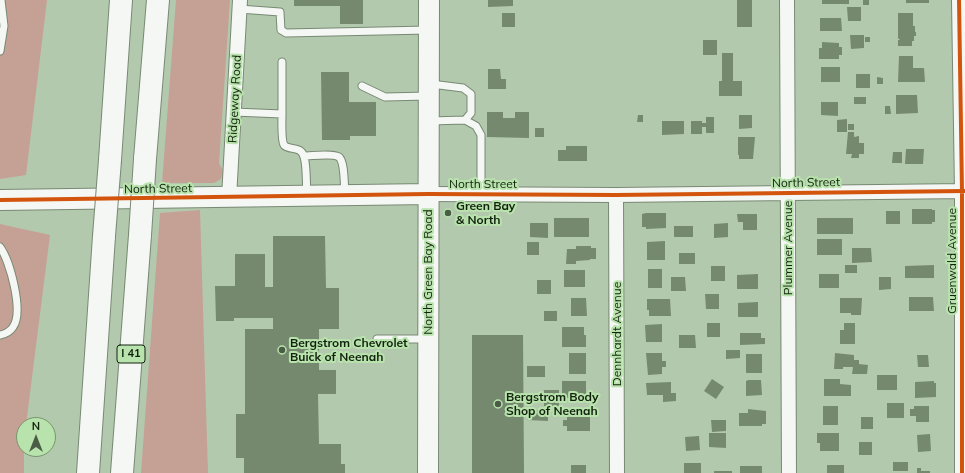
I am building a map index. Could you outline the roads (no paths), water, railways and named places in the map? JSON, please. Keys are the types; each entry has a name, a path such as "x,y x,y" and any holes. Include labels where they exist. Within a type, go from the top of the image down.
{"highway":[{"path":"88,473 121,0"},
{"name":"I 41","path":"122,473 158,0"}],"main road":[{"name":"North Green Bay Road","path":"428,473 429,0"},
{"name":"North Street","path":"0,200 307,197 428,194"}],"street":[{"name":"Plummer Avenue","path":"787,0 788,473"},
{"name":"Gruenwald Avenue","path":"959,0 963,191 962,473"},
{"name":"Ridgeway Road","path":"229,198 239,5"},
{"name":"North Street","path":"428,194 963,191"},
{"name":"Dennhardt Avenue","path":"616,194 617,473"}],"lane":[{"path":"0,51 4,26 1,0"},
{"path":"239,5 280,12 281,30 286,33 429,30"},
{"path":"282,62 283,140 284,145 298,149 304,156 307,197"},
{"path":"362,86 385,97 429,90 463,88 471,94 471,113 464,120"},
{"path":"234,112 282,114"},
{"path":"429,121 464,120 476,126 481,135 481,194"},
{"path":"304,156 334,155 340,158 342,163 345,196"},
{"path":"0,247 9,264 13,277 17,308 13,327 6,334 0,336"},
{"path":"377,339 428,339"}],"place":[{"name":"Green Bay & North","path":"448,213"},
{"name":"Bergstrom Chevrolet Buick of Neenah","path":"282,350"},
{"name":"Bergstrom Body Shop of Neenah","path":"498,404"}]}
